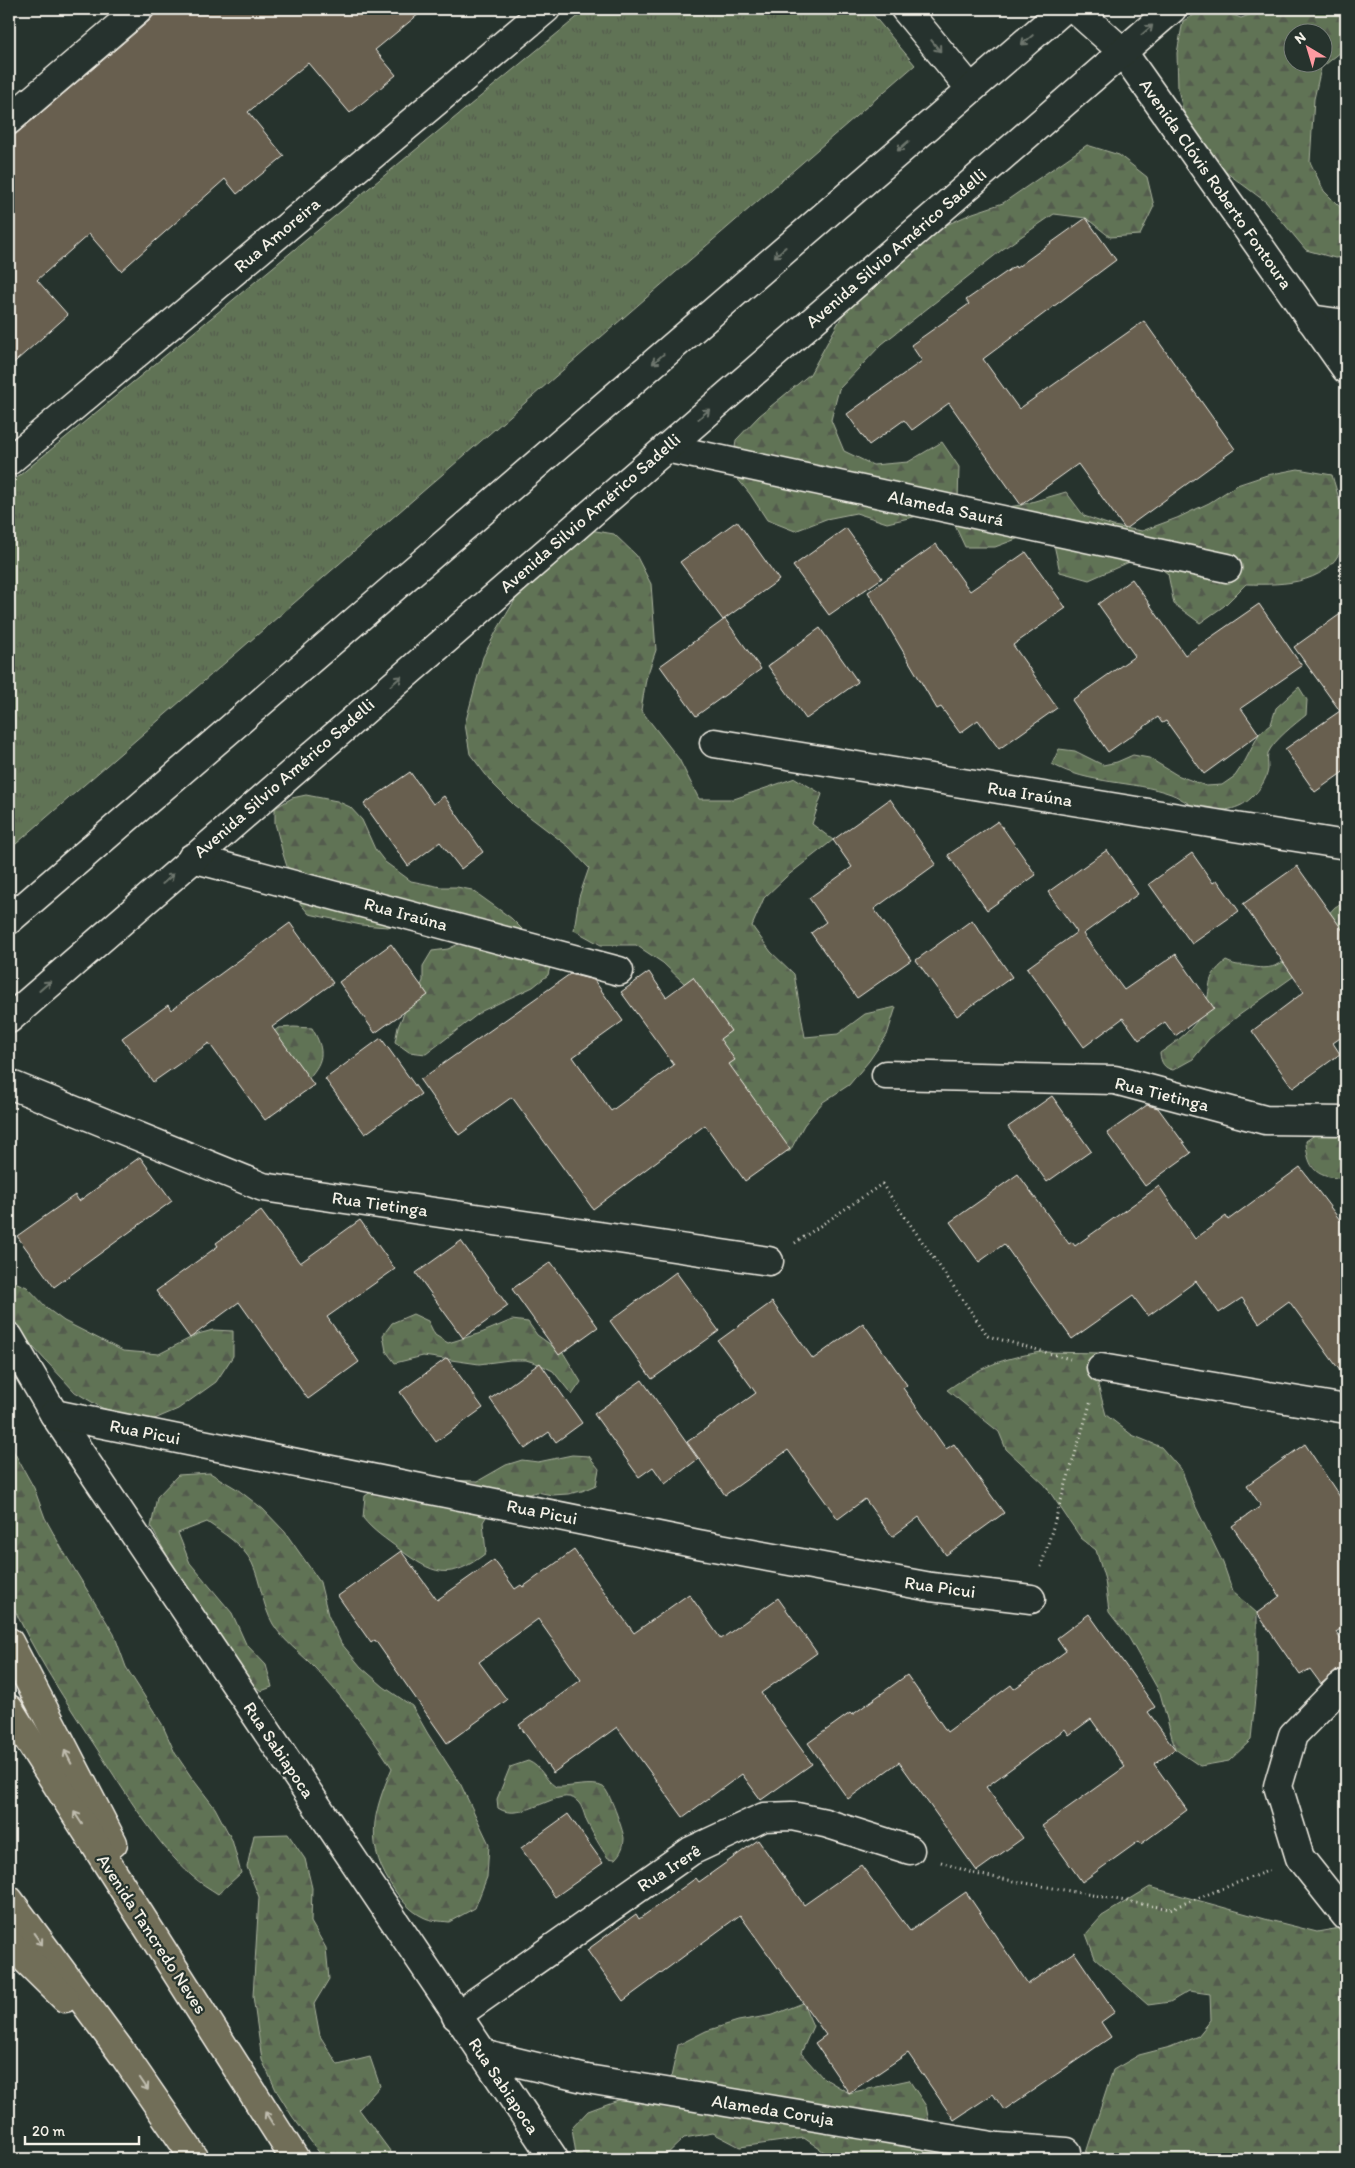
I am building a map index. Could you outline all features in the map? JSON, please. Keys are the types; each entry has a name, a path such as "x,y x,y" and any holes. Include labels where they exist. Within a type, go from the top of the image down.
{"main road":[{"path":"9,1642 196,2002"},
{"name":"Avenida Tancredo Neves","path":"9,1709 295,2159"},
{"path":"9,1900 125,2058 195,2159"},
{"path":"9,1943 125,2058"}],"street":[{"path":"9,120 139,9"},
{"name":"Rua Amoreira","path":"9,461 546,9"},
{"path":"905,9 970,88"},
{"path":"9,920 970,88 1064,9"},
{"name":"Avenida Clóvis Roberto Fontoura","path":"1075,9 1122,51 1346,369"},
{"name":"Avenida Silvio Américo Sadelli","path":"9,1018 1172,9"},
{"path":"1310,319 1346,324"},
{"name":"Alameda Saurá","path":"666,448 1226,568"},
{"name":"Rua Iraúna","path":"714,743 1346,845"},
{"name":"Rua Iraúna","path":"192,858 619,971"},
{"name":"Rua Tietinga","path":"886,1075 1115,1080 1265,1120 1346,1121"},
{"name":"Rua Tietinga","path":"9,1084 264,1187 768,1261"},
{"name":"Rua Sabiapoca","path":"9,1337 54,1414 456,2016 554,2159"},
{"path":"1101,1368 1346,1409"},
{"name":"Rua Picui","path":"54,1414 698,1544 931,1587 1031,1599"},
{"path":"1346,1683 1293,1735 1278,1786 1300,1858 1346,1916"},
{"name":"Rua Irerê","path":"456,2016 691,1851 764,1817 792,1816 825,1823 910,1850"},
{"name":"Alameda Coruja","path":"482,2054 587,2079 998,2147 1067,2152"}],"path":[{"path":"768,1261 882,1184 988,1336 1101,1368 1031,1599"},
{"path":"910,1850 975,1874 1170,1909 1300,1858"},
{"path":"9,2146 20,2159"}],"green space":[{"path":"587,9 868,9 915,65 9,850 9,484"},
{"path":"1205,9 1217,9 1241,18 1266,9 1346,9 1346,48 1332,59 1332,22 1282,22 1282,72 1320,72 1314,99 1310,162 1324,191 1346,213 1346,257 1335,258 1306,250 1266,202 1215,164 1195,135 1183,110 1178,89 1177,53 1183,21"},
{"path":"1087,145 1119,155 1147,177 1154,206 1140,235 1110,237 1086,218 1054,214 1003,249 882,344 839,389 831,420 844,451 873,465 908,462 942,442 959,467 958,501 988,510 1021,505 1066,492 1084,516 1113,526 1142,531 1177,518 1209,503 1237,485 1267,475 1298,469 1332,475 1345,525 1345,539 1339,554 1330,566 1319,574 1306,579 1276,584 1246,584 1224,606 1200,623 1174,604 1168,574 1145,555 1089,580 1060,572 1053,540 1022,537 995,547 965,547 952,519 922,515 887,523 856,513 826,519 795,531 767,520 750,494 732,472 736,440 759,416 810,374 842,316 890,268 944,226 973,213 1003,203"},
{"path":"590,530 614,534 636,555 651,584 656,650 646,679 641,710 679,759 699,799 734,799 795,778 822,794 812,824 833,840 786,877 764,898 752,926 771,952 794,974 805,1037 838,1034 865,1014 896,1007 887,1035 869,1061 849,1085 823,1102 804,1125 790,1151 758,1155 685,984 663,963 636,945 601,945 574,930 579,897 589,868 568,846 514,805 492,783 470,754 465,724 483,657 497,630 533,574"},
{"path":"1299,687 1307,700 1306,715 1285,732 1271,748 1268,753 1268,769 1262,785 1251,798 1235,808 1217,811 1201,809 1171,794 1141,786 1081,776 1052,764 1059,749 1075,751 1103,765 1117,762 1133,755 1149,758 1177,775 1206,786 1222,785 1235,776 1259,734 1271,724 1276,708"},
{"path":"306,795 337,801 350,807 362,820 375,849 385,862 411,881 441,887 457,887 472,890 511,918 552,959 548,975 533,987 482,1011 426,1054 409,1052 395,1042 398,1027 405,1011 415,998 423,981 423,966 432,951 448,949 463,942 404,920 388,927 361,925 309,914 298,901 275,823 275,808 292,798"},
{"path":"1346,901 1346,939 1238,1016 1209,1039 1193,1059 1173,1070 1165,1066 1160,1053 1185,1034 1196,1022 1207,1001 1211,978 1226,961 1236,965 1264,968 1273,967 1281,963 1286,960 1335,907"},
{"path":"278,1028 312,1028 321,1050 321,1056 316,1068 305,1082 266,1038"},
{"path":"1346,1126 1346,1178 1328,1177 1321,1174 1312,1166 1306,1141 1319,1132"},
{"path":"12,1281 27,1287 49,1310 64,1321 123,1351 159,1354 198,1334 213,1330 233,1331 233,1356 216,1382 178,1409 150,1421 135,1419 102,1408 75,1392 32,1346 9,1315 9,1283"},
{"path":"413,1314 428,1321 435,1335 448,1343 481,1333 512,1320 528,1322 537,1335 564,1354 581,1382 572,1395 553,1371 526,1360 479,1364 423,1356 395,1363 386,1351 383,1335 392,1323"},
{"path":"1041,1352 1104,1353 1098,1385 1106,1415 1132,1435 1161,1447 1182,1471 1193,1501 1223,1563 1233,1592 1257,1613 1257,1677 1251,1740 1229,1761 1200,1766 1175,1749 1160,1693 1129,1638 1109,1612 1105,1580 1096,1550 1081,1538 1045,1485 1006,1449 999,1432 947,1390 981,1369 1002,1361"},
{"path":"9,1443 34,1488 45,1518 62,1549 114,1634 126,1667 162,1724 175,1753 215,1808 232,1840 241,1873 218,1894 195,1879 179,1864 154,1834 119,1784 62,1695 18,1618 9,1597"},
{"path":"572,1455 589,1456 599,1469 596,1485 568,1494 552,1495 537,1492 521,1496 491,1509 483,1522 486,1553 462,1568 441,1571 422,1564 380,1535 363,1518 365,1496 378,1487 429,1480 478,1481 506,1465 522,1460 538,1462"},
{"path":"210,1473 237,1489 263,1509 285,1532 320,1582 328,1615 341,1643 361,1667 384,1687 412,1706 461,1785 489,1844 487,1877 475,1908 449,1922 432,1920 415,1912 395,1891 385,1875 379,1859 375,1845 374,1830 380,1801 392,1768 336,1691 282,1636 273,1624 266,1609 255,1570 248,1557 232,1540 207,1522 178,1533 190,1563 232,1613 246,1644 266,1665 272,1687 261,1691 250,1682 196,1607 151,1527 157,1497 178,1475"},
{"path":"528,1761 533,1763 556,1787 599,1785 606,1790 624,1838 622,1849 615,1859 608,1858 589,1827 581,1805 570,1797 561,1797 518,1812 508,1812 498,1808 497,1799 510,1767"},
{"path":"288,1834 305,1859 312,1888 311,1922 326,1948 329,1979 314,2004 320,2036 338,2065 370,2057 380,2086 359,2109 396,2159 324,2159 292,2116 276,2090 262,2060 253,1996 259,1897 247,1867 254,1835"},
{"path":"1150,1887 1317,1932 1346,1927 1346,2159 1084,2159 1113,2070 1139,2055 1170,2047 1198,2036 1211,2020 1210,1994 1189,1991 1170,2002 1148,2005 1095,1958 1086,1934 1102,1916"},
{"path":"803,2003 813,2026 801,2053 822,2077 849,2093 909,2080 926,2106 932,2138 949,2159 831,2159 830,2156 804,2138 740,2147 713,2133 684,2138 662,2159 580,2159 576,2154 572,2128 588,2111 618,2100 658,2098 671,2077 678,2045 706,2031 738,2021 773,2015"}],"building":[{"path":"154,9 425,9 375,50 396,75 350,113 308,63 248,112 284,156 237,194 225,179 121,271 89,234 37,280 68,315 9,367 9,140 149,21 154,15"},
{"path":"1086,218 1116,260 983,359 1019,409 1144,321 1235,449 1125,529 1078,464 1021,505 949,403 912,430 904,420 869,445 847,414 922,361 911,345 969,304 966,300 1015,266 1016,268"},
{"path":"737,521 779,580 723,620 680,562"},
{"path":"846,528 882,578 829,615 793,566"},
{"path":"936,544 970,591 1026,552 1066,608 1013,645 1057,708 999,749 978,720 960,733 941,707 937,709 868,592"},
{"path":"1132,579 1185,655 1259,604 1302,666 1241,708 1259,734 1204,774 1166,721 1162,723 1158,717 1108,752 1072,700 1135,656 1098,604"},
{"path":"1346,610 1346,770 1315,792 1285,749 1340,711 1294,647"},
{"path":"725,619 761,669 696,716 660,666"},
{"path":"820,628 858,682 806,719 768,666"},
{"path":"410,772 433,804 444,796 483,852 461,869 440,842 408,866 364,804"},
{"path":"890,799 936,864 874,909 911,960 857,998 811,933 826,922 809,898 852,867 833,840"},
{"path":"998,821 1036,875 987,910 948,855"},
{"path":"1107,850 1138,894 1083,934 1124,990 1176,954 1214,1008 1175,1036 1165,1022 1139,1040 1123,1018 1084,1047 1027,968 1077,932 1048,892"},
{"path":"1192,853 1213,883 1217,880 1239,911 1192,944 1149,884"},
{"path":"1297,866 1346,935 1346,1034 1333,1043 1340,1054 1293,1088 1252,1031 1304,992 1243,904"},
{"path":"972,920 1012,977 957,1016 916,960"},
{"path":"290,923 333,983 272,1027 314,1085 265,1120 209,1043 153,1082 122,1038 168,1005 171,1010"},
{"path":"391,944 428,995 375,1033 339,982"},
{"path":"649,972 666,997 693,977 731,1031 720,1039 735,1060 729,1064 790,1149 745,1181 705,1125 593,1209 512,1097 459,1135 420,1080 570,974 594,980 623,1021 573,1057 611,1111 674,1065 621,992"},
{"path":"381,1038 421,1094 365,1134 325,1079"},
{"path":"1052,1096 1091,1151 1047,1182 1008,1127"},
{"path":"1147,1105 1158,1108 1191,1153 1145,1186 1107,1133"},
{"path":"140,1157 172,1201 54,1287 17,1236 75,1195 79,1201"},
{"path":"1300,1167 1346,1228 1346,1379 1289,1301 1259,1323 1242,1298 1219,1313 1196,1281 1148,1316 1133,1296 1072,1339 1004,1244 979,1262 950,1222 1018,1174 1069,1244 1072,1242 1075,1246 1159,1186 1195,1239 1226,1216 1228,1220"},
{"path":"261,1211 300,1263 360,1220 395,1269 327,1317 359,1362 308,1399 239,1302 190,1338 156,1291 218,1246 216,1243"},
{"path":"461,1241 508,1306 463,1338 416,1273"},
{"path":"551,1262 598,1327 559,1355 512,1289"},
{"path":"676,1272 719,1331 652,1379 610,1321"},
{"path":"772,1302 813,1359 863,1323 907,1385 903,1388 946,1449 954,1444 1004,1513 946,1555 919,1517 892,1537 865,1499 838,1519 788,1450 725,1495 687,1442 756,1393 718,1341"},
{"path":"447,1358 483,1408 436,1442 400,1392"},
{"path":"540,1363 582,1423 556,1442 549,1432 525,1449 490,1399"},
{"path":"642,1380 698,1459 665,1484 653,1467 639,1477 594,1414"},
{"path":"1305,1444 1346,1506 1346,1625 1336,1632 1346,1647 1346,1668 1337,1670 1321,1684 1310,1669 1300,1675 1257,1613 1280,1596 1232,1526 1261,1506 1247,1485"},
{"path":"574,1550 634,1633 689,1594 721,1639 778,1598 817,1653 761,1693 812,1764 761,1800 742,1774 683,1817 617,1727 553,1773 519,1725 581,1680 538,1619 479,1662 507,1700 447,1743 375,1640 371,1643 338,1596 401,1551 437,1600 494,1560 515,1589 521,1585 523,1587"},
{"path":"1089,1614 1155,1707 1148,1712 1175,1749 1154,1764 1187,1810 1141,1844 1139,1841 1082,1882 1042,1826 1125,1767 1091,1719 1069,1735 1065,1729 986,1787 1023,1838 977,1871 899,1762 848,1799 808,1743 850,1713 852,1715 907,1675 947,1732 1011,1685 1014,1689 1066,1651 1057,1638"},
{"path":"568,1814 603,1863 555,1897 521,1848"},
{"path":"758,1840 804,1905 861,1865 910,1931 966,1892 1028,1984 1074,1952 1115,2012 1101,2022 1111,2037 1004,2110 993,2094 954,2120 908,2053 849,2093 815,2043 826,2035 740,1915 623,2001 587,1950 636,1914 639,1919 696,1878 699,1882"}]}
